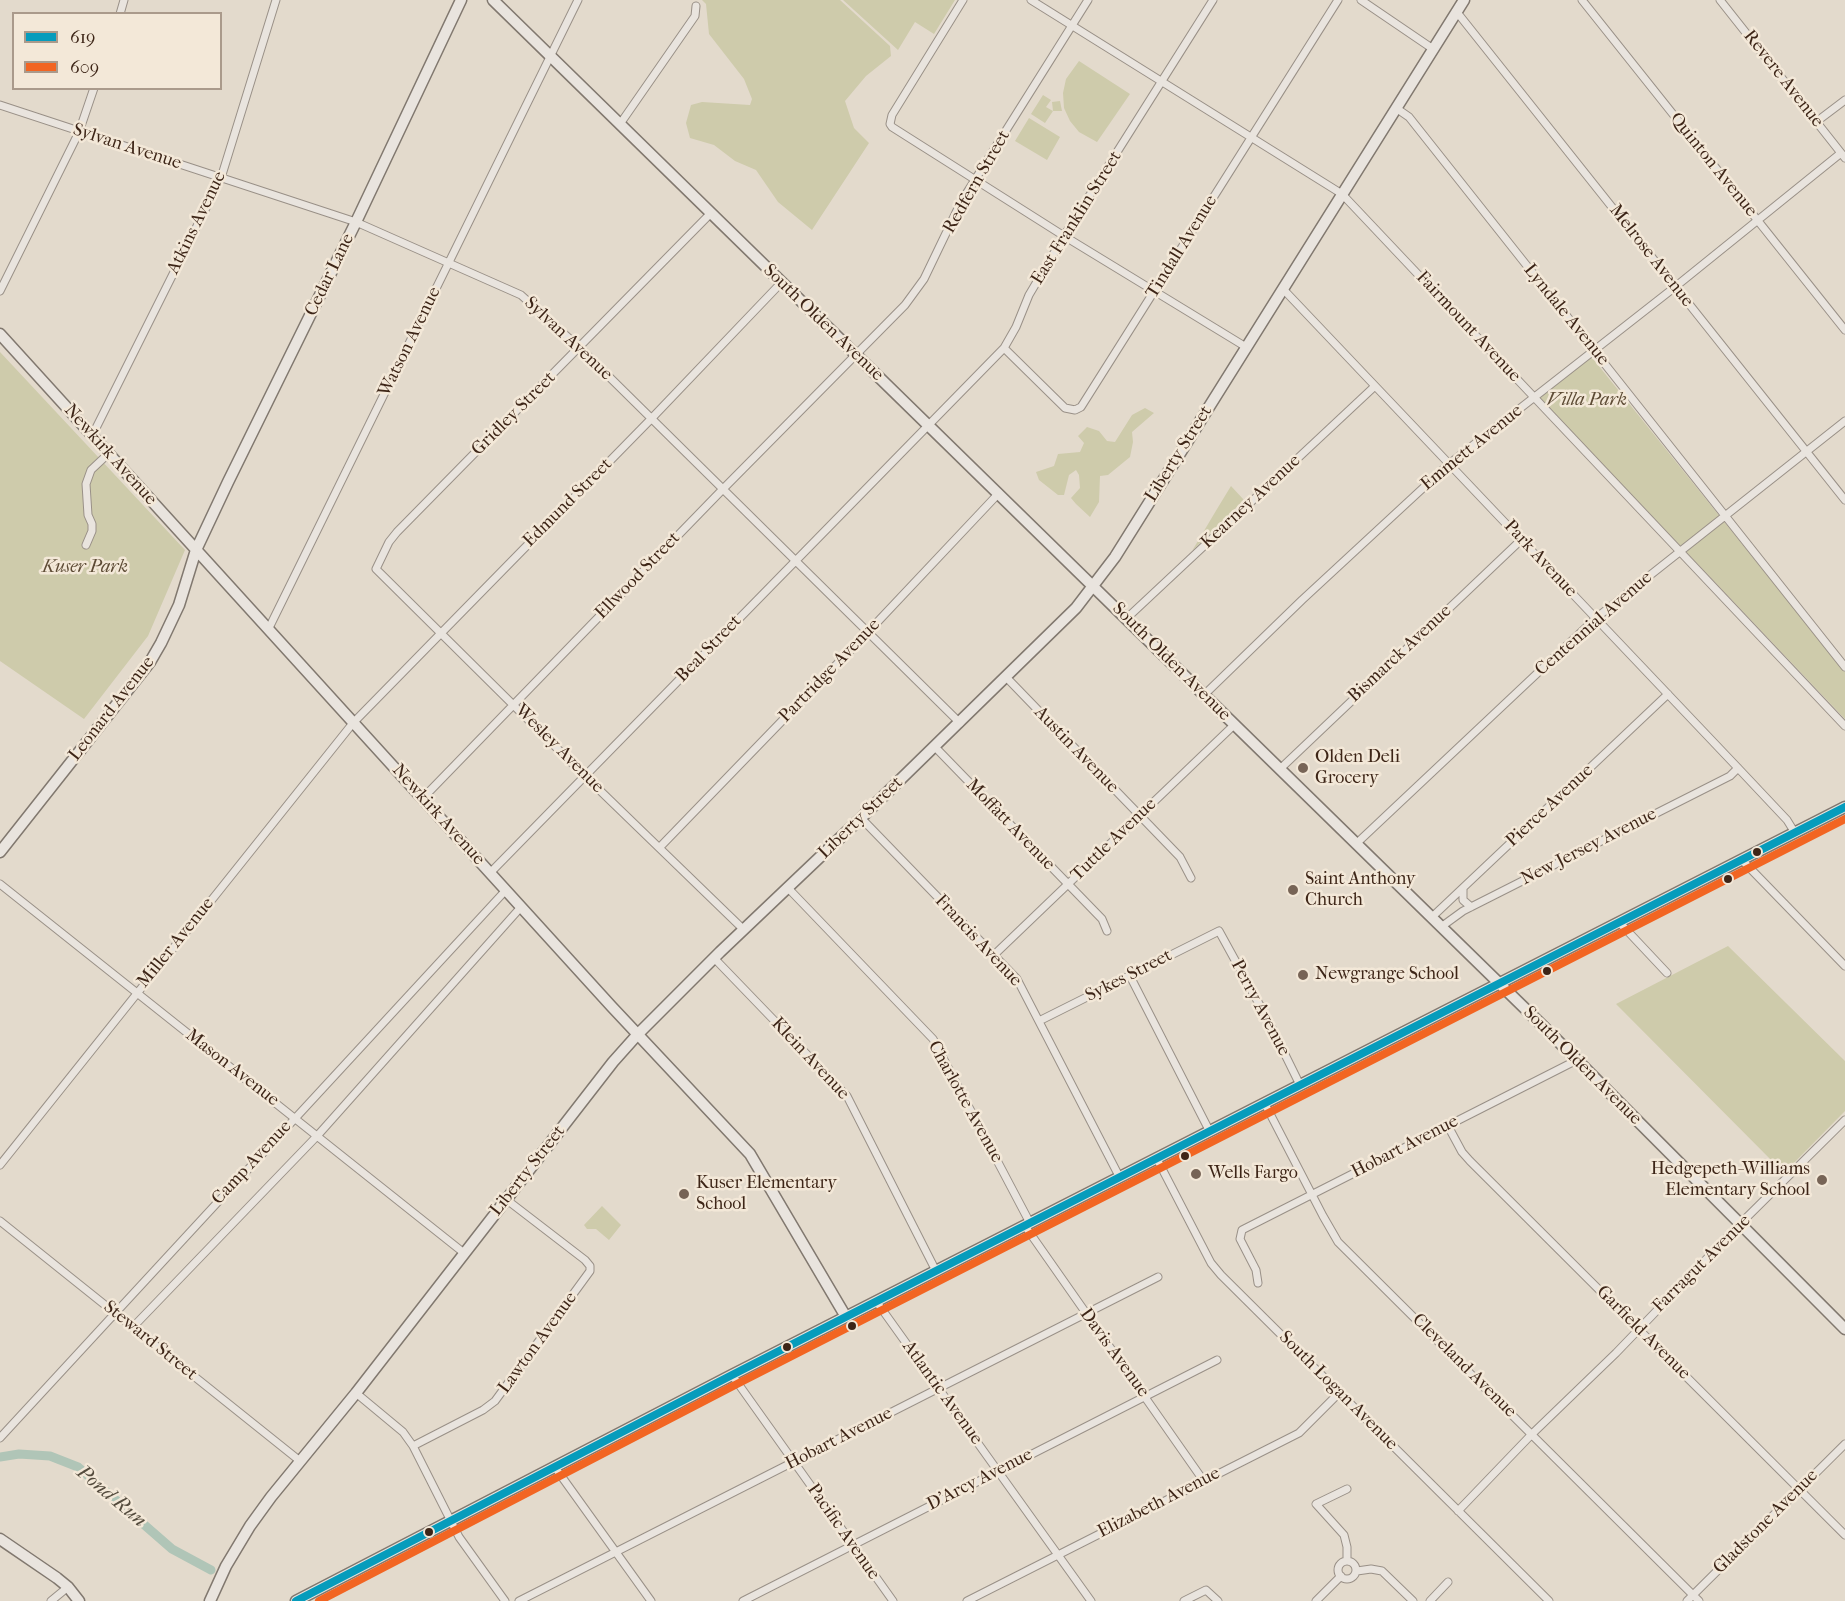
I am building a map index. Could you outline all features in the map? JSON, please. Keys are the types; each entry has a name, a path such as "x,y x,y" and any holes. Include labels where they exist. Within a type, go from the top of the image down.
{"street":[{"name":"Atkins Avenue","path":"92,436 221,178 276,0"},
{"name":"Cedar Lane","path":"196,550 461,0"},
{"name":"South Olden Avenue","path":"494,0 1357,843 1845,1329"},
{"name":"Watson Avenue","path":"268,630 578,0"},
{"path":"963,0 892,115 890,124 1064,236 1246,347"},
{"name":"Fairmount Avenue","path":"1031,0 1342,194 1845,726"},
{"name":"Redfern Street","path":"855,354 916,292 961,202 1088,0"},
{"name":"East Franklin Street","path":"928,424 1004,348 1016,327 1029,295 1064,236 1213,0"},
{"name":"Tindall Avenue","path":"1004,348 1065,408 1075,410 1082,407 1338,0"},
{"path":"1361,0 1433,49"},
{"name":"Liberty Street","path":"210,1601 226,1566 250,1526 613,1062 743,929 960,723 1076,609 1114,557 1464,0"},
{"name":"Quinton Avenue","path":"1582,0 1845,330"},
{"name":"Revere Avenue","path":"1720,0 1843,155"},
{"path":"620,124 695,16 696,6"},
{"name":"Melrose Avenue","path":"1456,11 1845,500"},
{"path":"0,291 79,132 93,90"},
{"path":"1816,122 1845,100"},
{"name":"Sylvan Avenue","path":"0,105 356,222 521,295 580,348 960,723"},
{"name":"Lyndale Avenue","path":"1396,108 1410,117 1845,667"},
{"name":"Emmett Avenue","path":"1204,694 1449,464 1757,220 1843,155"},
{"name":"Gridley Street","path":"376,569 389,542 397,532 711,213"},
{"name":"Edmund Street","path":"353,723 782,282"},
{"name":"Park Avenue","path":"1282,289 1668,694 1796,832"},
{"name":"Newkirk Avenue","path":"0,334 521,907 750,1154 846,1317"},
{"name":"Ellwood Street","path":"423,798 855,354"},
{"name":"Kearney Avenue","path":"1127,618 1375,386"},
{"name":"Centennial Avenue","path":"1357,843 1596,618 1845,421"},
{"name":"Beal Street","path":"490,873 928,424"},
{"path":"86,545 92,531 92,524 88,515 86,484 91,470 108,454"},
{"name":"Partridge Avenue","path":"660,847 999,494"},
{"name":"Bismarck Avenue","path":"1280,769 1521,540"},
{"name":"Leonard Avenue","path":"0,852 150,662 169,629 179,605 196,550"},
{"name":"Wesley Avenue","path":"376,569 743,929"},
{"name":"Austin Avenue","path":"1006,677 1180,857 1191,878"},
{"name":"Pierce Avenue","path":"1431,918 1668,694"},
{"name":"Miller Avenue","path":"0,1165 353,723"},
{"name":"Tuttle Avenue","path":"994,955 1234,725"},
{"name":"Moffatt Avenue","path":"935,747 1104,921 1107,931"},
{"name":"New Jersey Avenue","path":"1441,927 1453,916 1730,776 1738,768"},
{"path":"296,1601 451,1522 554,1466 1845,807"},
{"name":"Francis Avenue","path":"861,818 1017,979 1120,1178"},
{"path":"1742,860 1845,966"},
{"name":"Mason Avenue","path":"0,884 464,1253"},
{"name":"Charlotte Avenue","path":"787,887 933,1039 1027,1224"},
{"path":"1463,888 1463,900 1467,906 1471,907"},
{"name":"Camp Avenue","path":"0,1438 506,890"},
{"name":"Camp Avenue","path":"133,1327 318,1135 521,907"},
{"path":"1620,923 1667,973"},
{"name":"Sykes Street","path":"1039,1021 1219,931"},
{"name":"Perry Avenue","path":"1219,931 1269,1022 1300,1085"},
{"name":"Klein Avenue","path":"714,958 847,1096 936,1271"},
{"path":"1130,976 1210,1132"},
{"name":"Hobart Avenue","path":"1258,1283 1256,1270 1240,1239 1242,1230 1313,1196 1577,1060"},
{"name":"Cleveland Avenue","path":"1265,1104 1338,1242 1699,1601"},
{"name":"Farragut Avenue","path":"1458,1511 1845,1120"},
{"name":"Garfield Avenue","path":"1448,1126 1462,1152 1470,1161 1845,1535"},
{"name":"South Logan Avenue","path":"1157,1159 1211,1263 1549,1601"},
{"name":"Lawton Avenue","path":"413,1446 483,1410 495,1401 588,1276 590,1266 507,1200"},
{"name":"Steward Street","path":"0,1221 300,1461"},
{"name":"Davis Avenue","path":"1027,1224 1086,1314 1203,1480"},
{"name":"Hobart Avenue","path":"519,1601 1158,1277"},
{"name":"Atlantic Avenue","path":"876,1301 1091,1601"},
{"name":"D'Arcy Avenue","path":"743,1601 1217,1360"},
{"name":"Pacific Avenue","path":"732,1375 892,1601"},
{"name":"Elizabeth Avenue","path":"968,1601 1299,1433 1340,1392"},
{"path":"356,1393 394,1423 413,1446 451,1522 505,1601"},
{"name":"Gladstone Avenue","path":"1687,1601 1845,1444"},
{"path":"554,1466 651,1601"},
{"path":"1347,1489 1316,1504 1344,1534 1347,1561"},
{"path":"0,1539 68,1587 79,1601"},
{"path":"1357,1571 1353,1562 1347,1561 1339,1566 1338,1571 1341,1576 1350,1579 1357,1571 1371,1569 1382,1572 1413,1601"},
{"path":"1316,1601 1341,1576"},
{"path":"1430,1601 1448,1582"},
{"path":"51,1601 68,1587"},
{"path":"1184,1601 1206,1590 1218,1601"}],"green space":[{"path":"702,0 840,0 890,46 891,56 866,76 845,101 854,128 869,143 812,230 778,202 756,170 735,161 714,145 690,138 686,123 691,105 702,102 750,105 752,99 744,79 709,34 706,4"},
{"path":"843,0 955,0 934,34 915,22 898,50"},
{"path":"1079,61 1130,94 1097,142 1079,132 1070,121 1064,108 1063,93 1066,79"},
{"path":"1043,95 1051,100 1046,107 1053,111 1045,123 1031,114"},
{"path":"1060,101 1062,111 1053,111 1052,102"},
{"path":"1029,118 1060,137 1047,160 1015,141"},
{"name":"Kuser Park","path":"0,352 185,550 148,636 84,719 0,661"},
{"name":"Villa Park","path":"1590,355 1845,672 1845,719 1540,398"},
{"path":"1145,408 1154,413 1132,432 1130,457 1108,475 1100,476 1099,502 1090,517 1071,498 1080,488 1079,475 1076,470 1069,475 1064,495 1058,495 1039,480 1036,472 1054,466 1058,454 1080,452 1084,443 1078,436 1087,427 1099,431 1107,441 1115,442 1132,415"},
{"path":"1231,486 1244,500 1192,551 1217,509"},
{"path":"1728,946 1845,1061 1845,1111 1784,1173 1616,1004"},
{"path":"602,1206 621,1225 609,1240 596,1229 587,1229 584,1225"}],"waterway":[{"name":"Pond Run","path":"0,1457 19,1454 50,1456 78,1467 172,1549 211,1570"}],"transit line":[{"name":"619","path":"296,1601 732,1375 1845,807"},
{"name":"609","path":"319,1601 737,1384 1845,819"}],"place":[{"name":"Olden Deli Grocery","path":"1303,768"},
{"name":"Saint Anthony Church","path":"1293,890"},
{"name":"Newgrange School","path":"1303,975"},
{"name":"Wells Fargo","path":"1196,1174"},
{"name":"Hedgepeth-Williams Elementary School","path":"1822,1180"},
{"name":"Kuser Elementary School","path":"684,1194"}]}
